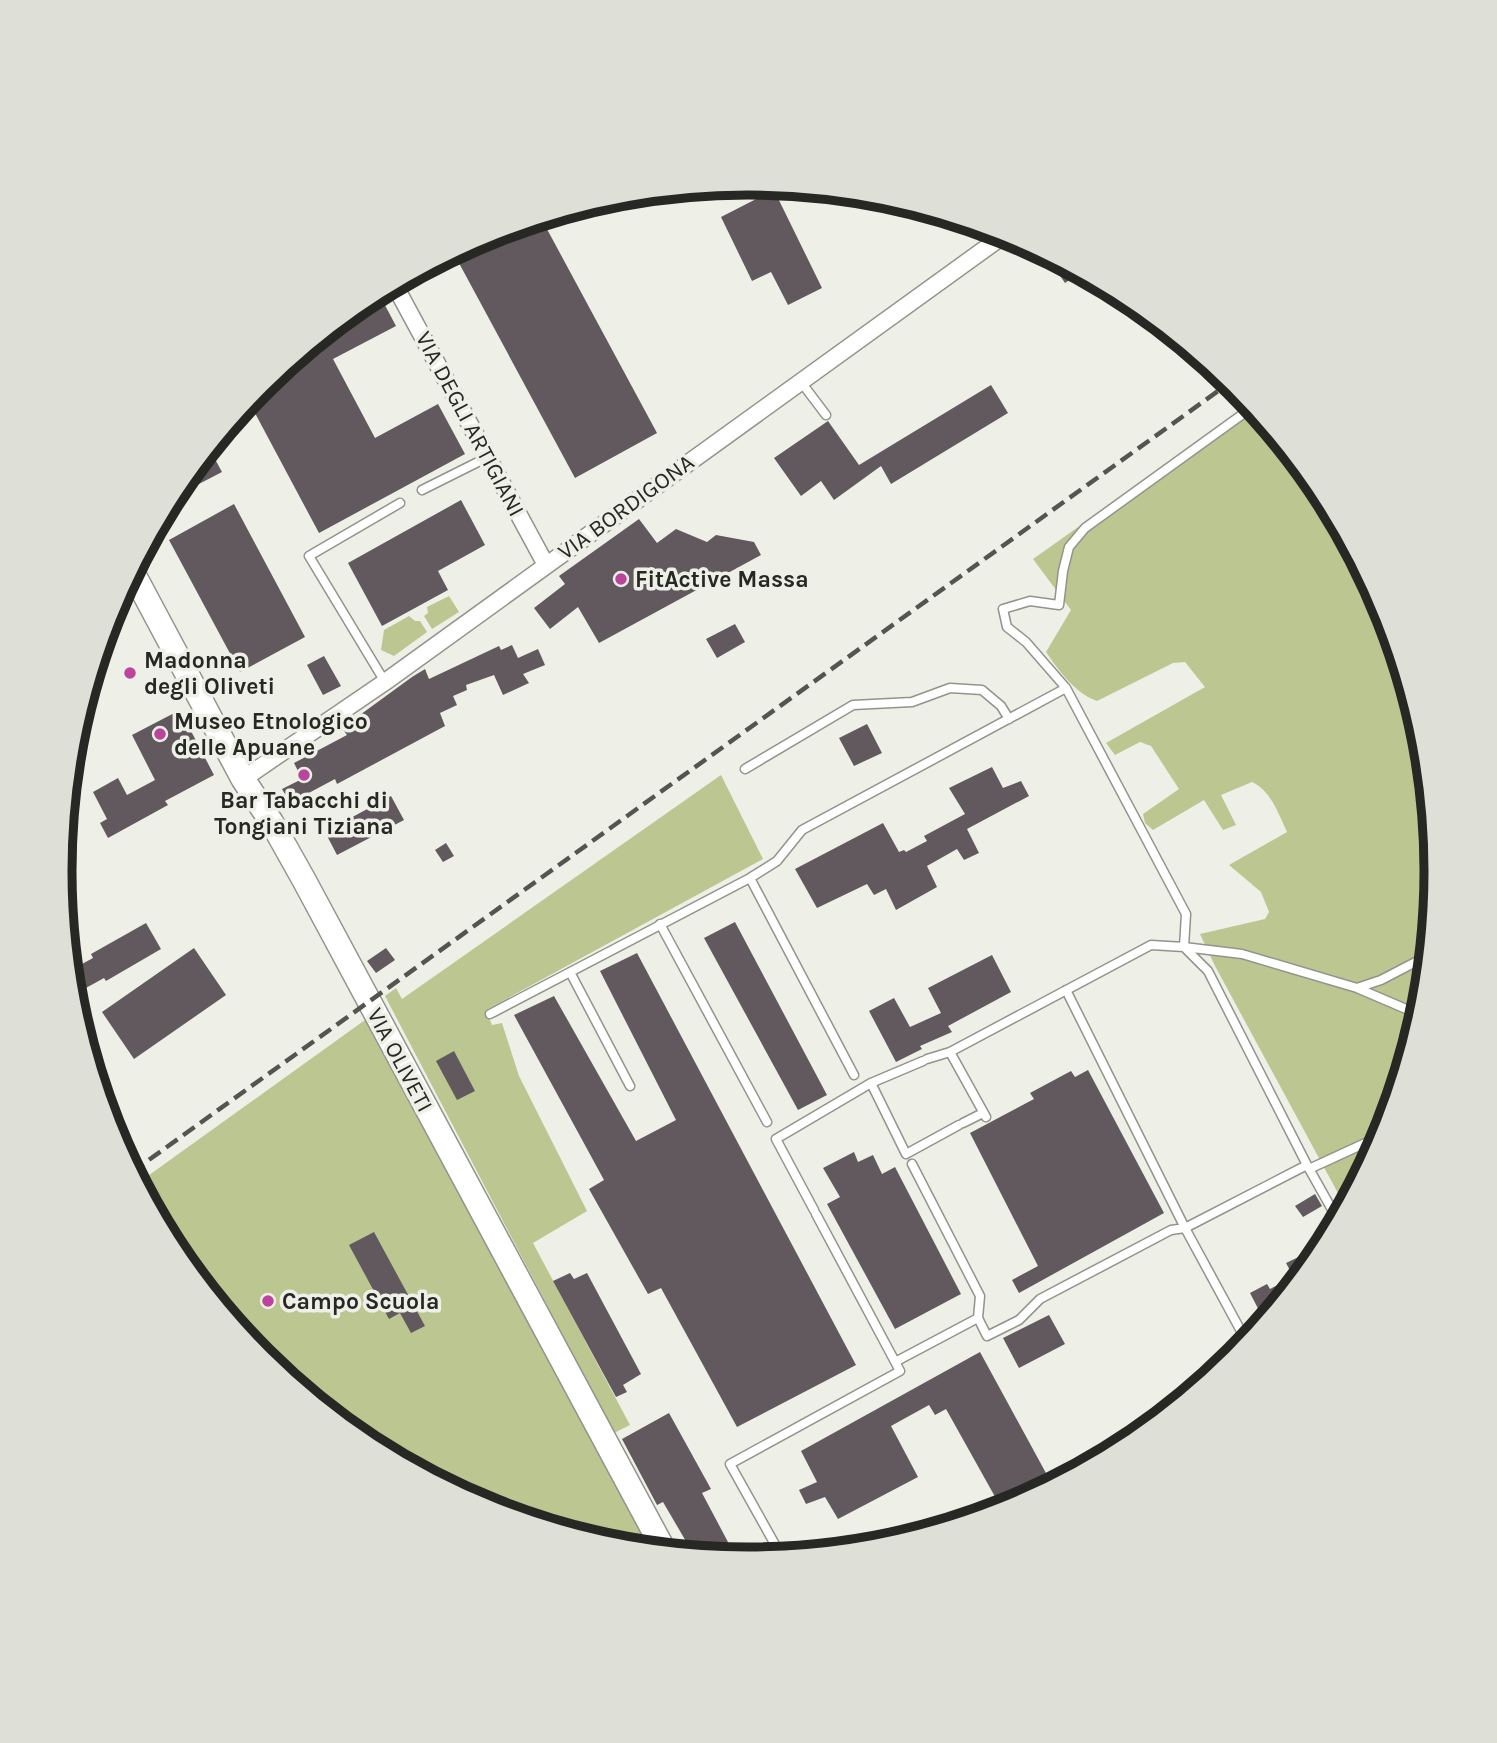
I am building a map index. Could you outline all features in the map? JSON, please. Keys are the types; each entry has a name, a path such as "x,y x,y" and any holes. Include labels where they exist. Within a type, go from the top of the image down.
{"main road":[{"name":"VIA OLIVETI","path":"138,581 243,779 304,880 660,1542"}],"street":[{"name":"VIA BORDIGONA","path":"243,779 385,682 995,242"},
{"name":"VIA DEGLI ARTIGIANI","path":"399,292 546,565"}],"lane":[{"path":"801,382 826,415"},
{"path":"1245,412 1085,528 1069,547 1059,605 1030,601 1003,610 1007,627 1026,642 1066,688 1186,914 1184,947 1208,971 1334,1212"},
{"path":"422,490 488,457"},
{"path":"385,682 309,556 400,503"},
{"path":"745,769 853,705 912,702 950,688 982,690 1001,706 1009,719"},
{"path":"490,1014 750,878 777,860 802,830 1066,688"},
{"path":"750,878 861,1089"},
{"path":"660,924 900,1371 730,1464 777,1547"},
{"path":"776,1139 871,1083 950,1052 1151,945 1242,954 1357,988 1410,1012"},
{"path":"1357,988 1381,981 1419,960"},
{"path":"570,972 630,1086"},
{"path":"1066,990 1185,1228 1242,1334"},
{"path":"909,1159 961,1124 985,1115 950,1052"},
{"path":"871,1083 980,1296 978,1318 987,1336 1019,1320 1040,1299 1171,1230 1185,1228 1308,1167 1369,1141"},
{"path":"895,1362 978,1318"}],"green space":[{"path":"1243,410 1311,496 1335,533 1355,572 1374,613 1402,696 1419,783 1425,872 1419,960 1402,1047 1374,1130 1341,1199 1200,934 1265,919 1269,912 1261,892 1229,865 1287,832 1277,810 1264,791 1252,782 1221,795 1236,825 1223,830 1204,800 1153,830 1145,823 1143,814 1179,789 1151,746 1140,742 1115,755 1106,743 1205,687 1185,662 1173,663 1097,701 1082,693 1062,674 1046,652 1071,610 1033,559"},
{"path":"449,596 459,612 432,629 424,616 428,613 427,607"},
{"path":"409,616 420,621 427,632 394,656 381,650 384,630"},
{"path":"721,775 763,859 486,1010 492,1025 502,1023 519,1076 587,1211 533,1243 630,1425 614,1433 385,996 396,988 402,999"},
{"path":"365,1020 648,1540 573,1525 490,1497 410,1458 373,1434 302,1380 240,1318 186,1247 145,1178"}],"building":[{"path":"764,195 777,196 822,288 788,305 771,272 752,281 721,217"},
{"path":"546,226 657,433 575,478 458,261 490,246"},
{"path":"1055,269 1073,278 1065,283"},
{"path":"383,302 396,326 333,359 375,438 438,404 465,454 319,533 254,410 302,363"},
{"path":"991,385 1008,413 891,484 881,466 834,500 821,481 801,496 774,458 828,421 859,465"},
{"path":"214,457 222,472 192,488"},
{"path":"461,500 485,545 438,571 448,590 382,626 348,563"},
{"path":"234,504 305,637 240,672 169,540"},
{"name":"FitActive Massa","path":"639,519 657,543 676,529 707,542 716,535 754,542 761,555 599,643 578,607 550,629 534,608 565,584 559,576"},
{"path":"735,624 745,642 717,658 706,639"},
{"path":"512,645 518,658 538,649 545,665 523,674 529,683 503,695 494,675 466,685 467,690 453,696 457,705 440,713 445,726 337,784 335,779 290,803 282,789 302,779 294,763 347,735 342,728 412,677 425,669 429,679 499,646 501,650"},
{"path":"324,656 341,686 323,695 307,665"},
{"path":"180,710 214,775 165,801 168,805 108,838 100,823 107,819 93,792 118,778 127,795 155,780 132,735"},
{"path":"867,724 882,753 854,766 839,738"},
{"path":"992,767 1003,788 1021,781 1029,796 967,829 979,853 964,860 957,849 927,866 937,887 896,910 886,889 874,895 867,884 817,908 795,869 883,823 899,852 906,852 927,841 924,836 965,814 949,788"},
{"path":"391,796 404,820 337,855 325,832"},
{"path":"446,843 454,856 443,862 435,850"},
{"path":"735,922 827,1095 798,1110 704,938"},
{"path":"146,923 161,949 106,981 104,978 83,990 79,966 93,958 91,954"},
{"path":"194,948 226,995 134,1059 102,1012"},
{"path":"386,948 395,960 376,973 367,961"},
{"path":"637,953 856,1365 737,1427 661,1288 648,1294 589,1189 604,1180 514,1015 554,996 636,1141 676,1120 600,971"},
{"path":"992,955 1011,992 948,1026 952,1032 920,1046 922,1049 896,1062 869,1011 894,998 910,1027 941,1013 928,988"},
{"path":"454,1051 475,1091 457,1100 436,1061"},
{"path":"1088,1070 1164,1213 1019,1293 1012,1280 1038,1266 970,1133 1034,1099 1030,1093 1071,1071 1075,1077"},
{"path":"854,1152 858,1162 873,1155 882,1174 895,1167 961,1294 895,1329 827,1204 840,1197 823,1168"},
{"path":"1315,1194 1322,1206 1303,1217 1295,1206"},
{"path":"374,1232 425,1326 411,1333 400,1313 389,1319 349,1245"},
{"path":"1306,1253 1292,1274 1286,1263"},
{"path":"570,1273 574,1279 587,1273 641,1374 623,1385 627,1392 616,1397 553,1281"},
{"path":"1287,1280 1261,1313 1250,1293 1267,1284 1270,1289"},
{"path":"1049,1315 1065,1344 1019,1368 1003,1338"},
{"path":"980,1352 1049,1478 997,1501 946,1409 935,1415 929,1405 891,1426 918,1477 838,1519 825,1497 806,1504 799,1490 817,1482 801,1451"},
{"path":"669,1413 711,1489 702,1493 731,1548 688,1545 663,1502 657,1505 622,1439"}],"railway":[{"path":"140,1166 1222,388"}],"place":[{"name":"FitActive Massa","path":"621,579"},
{"name":"Madonna degli Oliveti","path":"130,673"},
{"name":"Museo Etnologico delle Apuane","path":"160,734"},
{"name":"Bar Tabacchi di Tongiani Tiziana","path":"304,775"},
{"name":"Campo Scuola","path":"268,1301"}]}
